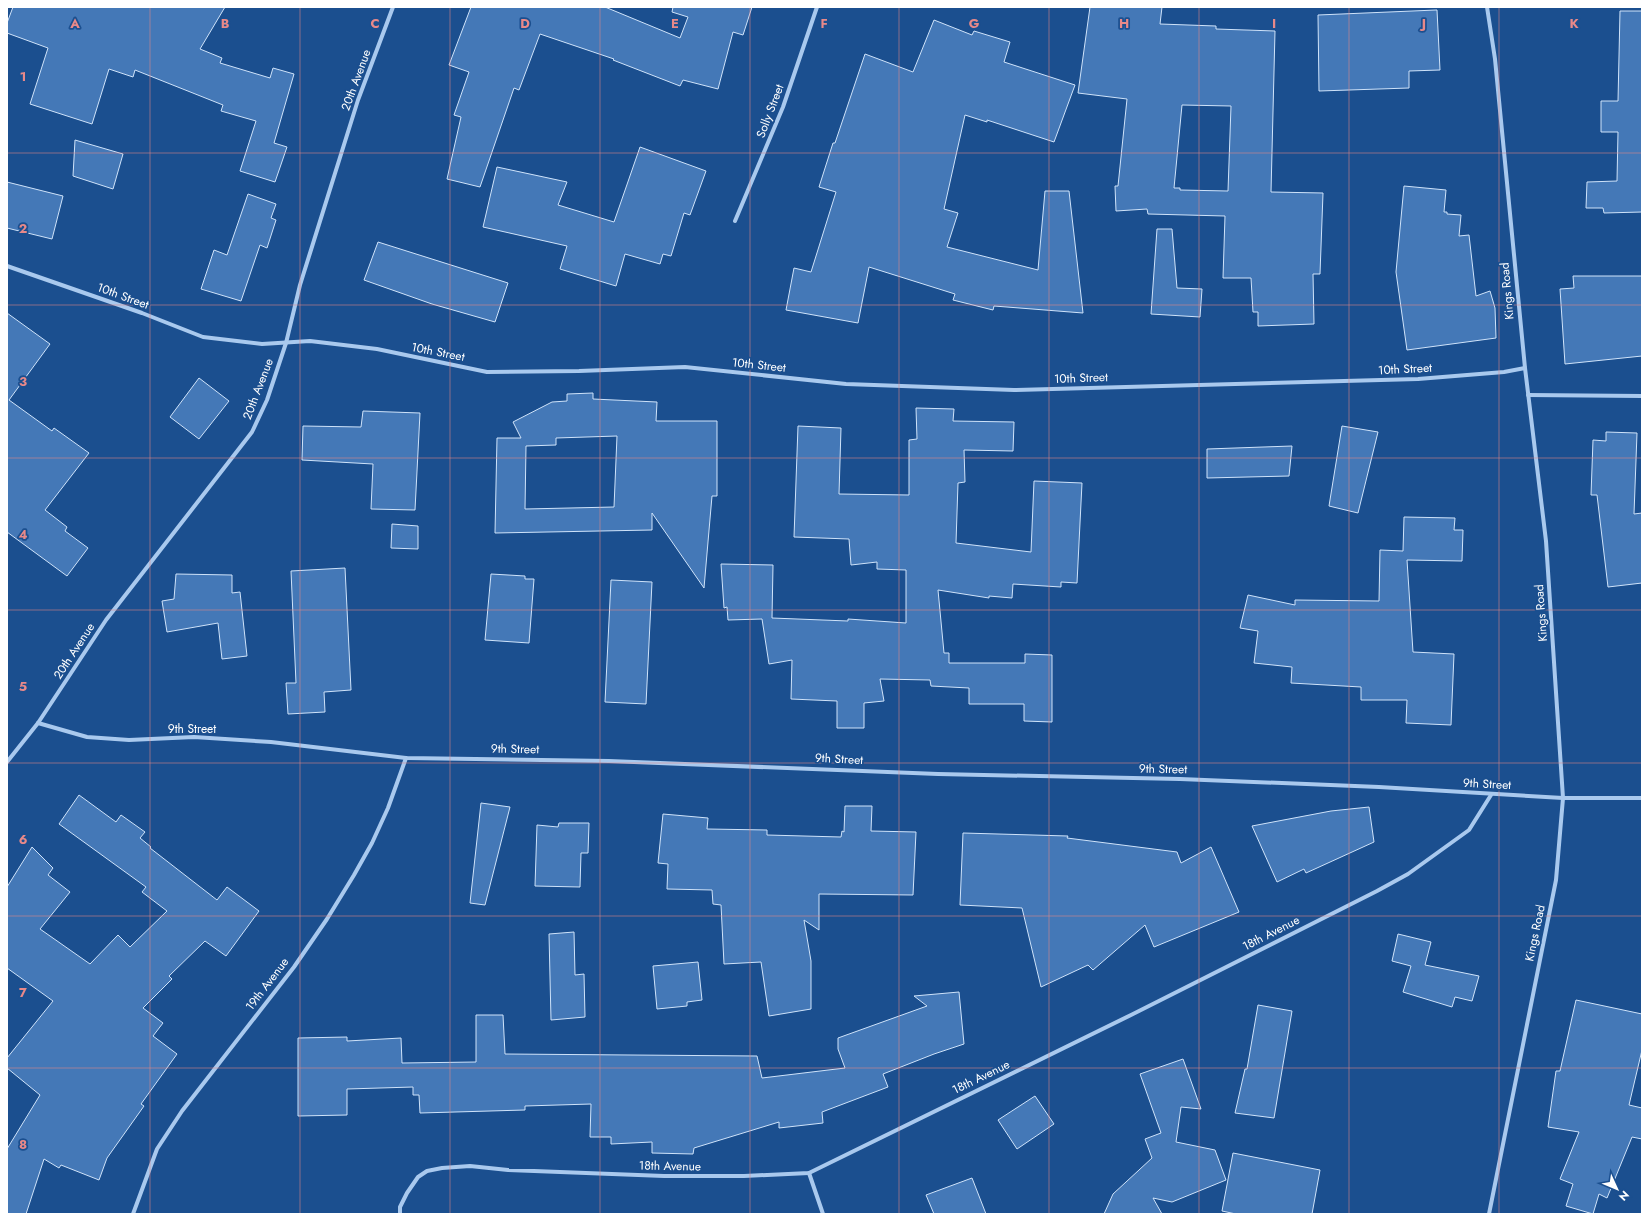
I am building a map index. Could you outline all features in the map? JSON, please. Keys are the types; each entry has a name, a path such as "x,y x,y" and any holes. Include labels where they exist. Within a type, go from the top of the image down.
{"street":[{"name":"20th Avenue","path":"7,762 38,723 106,620 252,432 267,400 286,343 300,285 358,100 393,7"},
{"name":"Solly Street","path":"735,220 784,107 817,7"},
{"name":"Kings Road","path":"1487,7 1495,59 1524,368 1546,541 1563,798 1556,880 1489,1214"},
{"name":"10th Street","path":"7,266 142,313 203,337 262,344 310,341 377,349 487,372 579,371 685,367 846,384 1014,390 1418,379 1504,372 1524,368"},
{"path":"1528,396 1642,396"},
{"name":"9th Street","path":"38,723 87,737 129,740 202,737 271,742 406,758 617,761 938,774 1180,779 1379,787 1491,795 1563,798 1642,798"},
{"name":"19th Avenue","path":"133,1214 157,1149 182,1112 294,967 327,919 354,875 372,843 388,808 406,758"},
{"name":"18th Avenue","path":"400,1214 400,1207 407,1193 418,1177 427,1171 442,1168 470,1166 516,1170 664,1176 744,1176 809,1173 1133,1014 1378,891 1419,866 1469,830 1491,795"},
{"path":"809,1173 823,1214"}],"building":[{"path":"13,7 225,7 200,49 222,58 220,63 270,78 273,68 294,74 274,143 287,147 275,182 240,171 256,121 221,111 223,105 135,70 133,77 109,69 92,124 30,104 48,48 7,33 7,23"},
{"path":"471,7 605,7 680,38 688,17 672,12 673,7 752,7 743,35 733,32 718,89 683,80 680,86 613,60 614,59 540,34 519,90 514,88 480,187 447,179 461,117 454,115 469,72 449,65"},
{"path":"1090,7 1162,7 1160,24 1216,26 1216,29 1275,31 1271,192 1323,193 1320,274 1313,274 1314,324 1258,326 1258,312 1253,312 1251,278 1223,278 1225,216 1148,214 1147,209 1116,211 1115,186 1118,186 1127,99 1078,93","holes":["1182,105 1231,106 1228,191 1180,190 1180,188 1174,188"]},
{"path":"1437,10 1440,70 1409,71 1409,88 1319,91 1318,15"},
{"path":"1620,11 1642,11 1642,212 1604,213 1603,208 1586,208 1587,182 1617,181 1618,132 1601,132 1601,101 1618,101"},
{"path":"934,20 972,35 974,31 1010,42 1004,62 1075,85 1054,142 987,120 987,122 965,115 944,209 958,213 947,247 1038,270 1045,191 1069,191 1083,313 994,306 993,310 953,300 955,294 869,267 858,323 786,310 794,268 811,272 836,192 819,187 865,54 913,72"},
{"path":"75,140 123,154 113,189 73,176"},
{"path":"640,147 706,171 690,215 684,213 671,256 663,254 660,264 625,254 616,286 560,269 567,246 483,227 497,167 567,182 558,205 614,222"},
{"path":"7,182 63,196 52,239 7,228"},
{"path":"1404,186 1446,190 1444,212 1447,212 1447,214 1461,215 1459,236 1469,235 1476,296 1490,291 1495,308 1496,338 1407,350 1396,272"},
{"path":"248,194 276,204 271,218 276,220 267,248 260,245 241,301 201,289 214,250 227,255"},
{"path":"1157,229 1172,229 1177,288 1202,289 1200,317 1151,314"},
{"path":"378,242 508,283 495,322 432,304 364,280"},
{"path":"1573,276 1642,276 1642,356 1565,364 1560,289 1574,288"},
{"path":"7,313 50,344 9,400 52,431 54,428 89,453 45,510 67,527 65,531 88,548 67,576 7,532"},
{"path":"199,378 229,401 199,439 170,417"},
{"path":"593,393 593,399 657,402 656,421 717,421 717,496 712,496 704,588 652,513 652,530 495,533 497,438 521,438 513,422 552,402 567,401 567,394","holes":["617,436 614,507 525,509 526,446 556,445 556,438"]},
{"path":"916,408 954,409 953,421 1014,422 1013,451 964,450 965,482 958,483 956,543 1031,552 1034,481 1082,483 1077,583 1061,582 1061,587 1013,584 1012,598 989,596 989,598 938,590 944,653 949,653 949,663 1025,663 1025,654 1052,655 1052,722 1024,721 1024,704 969,704 969,688 931,686 930,680 880,679 884,701 864,703 864,728 837,728 837,701 791,699 792,660 769,664 762,619 728,620 727,607 724,608 721,564 773,565 772,618 848,621 848,619 906,623 906,570 877,569 877,562 851,565 849,539 794,537 798,426 841,428 839,494 909,495 909,440 917,439"},
{"path":"363,411 420,413 415,510 371,509 373,464 302,460 303,426 361,427"},
{"path":"1342,426 1378,432 1358,513 1329,506"},
{"path":"1606,432 1637,433 1634,514 1642,513 1642,583 1608,587 1597,495 1591,495 1593,440 1606,441"},
{"path":"1292,446 1289,476 1207,478 1207,449"},
{"path":"1404,517 1455,518 1454,530 1463,530 1462,561 1407,560 1413,652 1454,654 1451,725 1406,723 1407,700 1361,700 1361,687 1291,683 1292,667 1254,663 1258,631 1240,628 1248,595 1295,605 1295,600 1379,601 1380,550 1403,551"},
{"path":"392,524 418,526 418,549 391,548"},
{"path":"345,568 351,690 324,692 325,712 288,714 286,683 296,683 291,571"},
{"path":"176,574 232,575 232,593 240,592 247,656 222,659 218,623 167,632 162,601 174,599"},
{"path":"491,574 525,576 525,579 534,579 529,643 485,640"},
{"path":"611,580 652,582 646,704 605,702"},
{"path":"79,795 116,822 121,815 145,832 140,838 151,847 150,848 217,900 227,887 259,911 226,956 205,941 169,976 172,979 143,1008 163,1023 153,1036 177,1054 141,1104 144,1106 107,1158 99,1180 61,1165 59,1168 44,1159 26,1214 7,1214 7,1149 40,1095 7,1068 7,1058 53,1001 7,968 7,887 32,847 53,868 48,875 70,892 40,929 90,964 118,935 130,947 167,911 142,892 146,887 59,824"},
{"path":"481,803 510,807 485,905 470,903"},
{"path":"845,806 872,806 871,831 916,832 913,895 819,894 819,930 804,920 811,961 811,1009 769,1016 761,962 724,964 721,905 713,904 712,890 667,889 668,864 658,863 663,814 708,818 707,829 767,830 767,835 841,837 842,831 844,832"},
{"path":"1369,807 1374,842 1306,873 1304,869 1277,882 1252,826 1331,811"},
{"path":"559,823 589,823 588,853 581,853 580,887 535,886 537,825 558,827"},
{"path":"963,833 1068,836 1067,838 1177,852 1181,863 1211,847 1239,912 1154,947 1145,925 1093,970 1088,965 1041,987 1022,908 960,905"},
{"path":"574,932 575,975 584,974 585,1017 551,1020 549,934"},
{"path":"1398,934 1431,942 1425,965 1479,976 1472,1001 1455,997 1452,1007 1403,992 1411,966 1392,961"},
{"path":"698,962 702,1000 687,1002 687,1006 657,1009 653,966"},
{"path":"959,992 964,1044 883,1074 888,1087 822,1112 823,1123 779,1128 779,1122 694,1148 693,1154 652,1153 652,1142 611,1144 611,1137 590,1137 591,1104 525,1106 525,1110 420,1113 419,1095 413,1095 413,1087 347,1089 347,1115 298,1116 298,1038 347,1037 347,1041 401,1038 402,1063 476,1062 476,1015 503,1015 505,1054 757,1056 762,1078 845,1068 838,1049 838,1038 927,1006 914,996"},
{"path":"1576,1000 1642,1014 1642,1050 1629,1105 1642,1108 1642,1139 1632,1137 1607,1198 1599,1194 1593,1214 1566,1206 1573,1184 1560,1179 1579,1132 1548,1127 1556,1071 1560,1071"},
{"path":"1258,1005 1292,1011 1274,1118 1235,1113 1245,1069 1247,1069"},
{"path":"1183,1059 1201,1109 1181,1107 1176,1142 1215,1150 1226,1180 1172,1202 1153,1198 1162,1214 1104,1214 1113,1194 1152,1158 1145,1139 1161,1133 1140,1074"},
{"path":"1035,1096 1054,1124 1017,1149 998,1120"},
{"path":"1233,1153 1320,1170 1312,1214 1236,1214 1222,1211"},
{"path":"972,1178 986,1214 934,1214 926,1195"}]}
